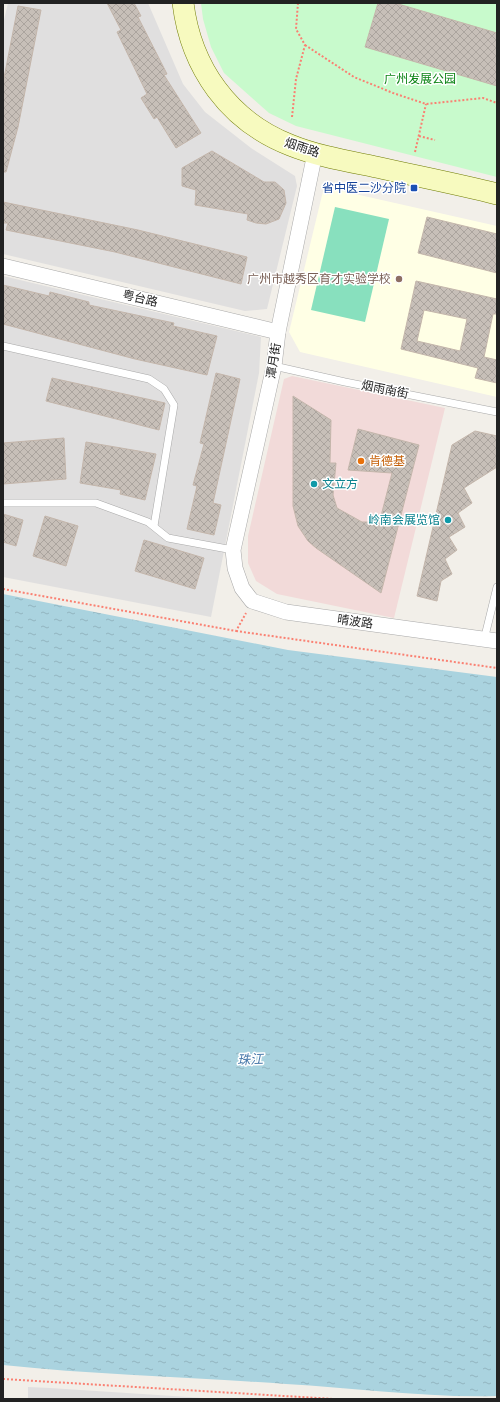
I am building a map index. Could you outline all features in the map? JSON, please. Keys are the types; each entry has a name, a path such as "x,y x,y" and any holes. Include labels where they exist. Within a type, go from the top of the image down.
{"main road":[{"name":"烟雨路","path":"183,3 188,31 195,54 209,81 232,106 253,125 276,139 315,153 497,194"}],"street":[{"name":"潭月街","path":"252,602 242,588 235,568 233,550 274,366 278,332 315,153"},
{"name":"粤台路","path":"3,266 278,332"},
{"name":"晴波路","path":"252,602 286,612 491,640"}],"lane":[{"path":"3,346 149,379 164,389 174,405 154,526"},
{"name":"烟雨南街","path":"274,366 345,382 497,412"},
{"path":"3,503 96,503 148,522 168,538 233,550"},
{"path":"491,640 497,587"}],"path":[{"path":"298,3 296,29 305,45 354,77 393,93 426,104 483,98 497,103"},
{"path":"292,117 296,79 305,45"},
{"path":"415,152 426,104"},
{"path":"419,136 436,140"},
{"path":"3,589 236,631 497,668"},
{"path":"236,631 252,602"},
{"path":"3,1379 334,1399"}],"shaded area":[{"path":"8,3 148,3 183,84 205,112 251,148 295,176 297,186 267,309 245,311 3,254 3,24"},
{"name":"广州市越秀区育才实验学校","path":"324,187 497,226 497,397 300,352 289,332"},
{"path":"3,276 261,337 259,373 211,617 3,577"},
{"name":"文立方","path":"292,376 445,408 394,618 277,594 256,581 248,563 248,536 284,379"},
{"path":"28,1387 50,1388 219,1399 28,1399"}],"green space":[{"name":"广州发展公园","path":"201,3 497,3 497,177 296,126 269,113 224,73 211,47 203,19"},
{"path":"335,207 389,219 365,322 311,310"}],"water":[{"name":"珠江","path":"3,594 288,650 497,677 497,1396 444,1396 3,1365"}],"building":[{"path":"107,3 134,3 141,16 138,17 167,74 164,75 201,133 176,148 157,117 154,119 141,98 147,94 117,32 121,30"},
{"path":"378,3 395,3 497,33 497,86 365,47"},
{"path":"18,6 41,10 18,127 6,172 3,172 3,83"},
{"path":"212,151 264,182 275,182 284,190 286,203 279,219 266,224 256,223 247,220 248,214 195,205 196,190 182,186 182,168"},
{"path":"3,202 138,230 247,257 241,284 115,252 6,230 8,223 3,223"},
{"path":"427,217 497,234 497,273 418,253"},
{"path":"416,281 497,299 497,314 493,314 484,357 497,360 497,383 475,378 478,368 401,349","holes":["424,310 467,319 460,351 417,341"]},
{"path":"3,285 49,296 50,292 89,302 89,305 174,323 173,326 217,336 207,375 135,359 3,324"},
{"path":"216,373 240,379 213,503 221,505 214,535 187,529 197,486 193,485 204,444 200,443"},
{"path":"52,378 165,403 159,430 46,401"},
{"name":"文立方","path":"293,396 331,420 330,463 336,463 333,495 337,508 362,522 373,522 381,516 392,473 348,470 358,429 419,445 381,593 316,548 308,541 298,526 293,506"},
{"name":"岭南会展览馆","path":"475,431 497,436 497,467 464,488 472,503 458,513 465,527 449,537 457,550 445,559 452,574 441,581 437,601 417,596 452,445"},
{"path":"64,438 66,479 3,484 3,443"},
{"path":"86,442 156,454 145,500 120,494 121,490 80,483"},
{"path":"3,514 23,520 16,546 3,542"},
{"path":"45,516 78,526 66,566 33,556"},
{"path":"144,540 204,558 195,589 135,571"}],"place":[{"name":"省中医二沙分院","path":"414,188"},
{"name":"广州市越秀区育才实验学校","path":"399,279"},
{"name":"肯德基","path":"361,461"},
{"name":"文立方","path":"314,484"},
{"name":"岭南会展览馆","path":"448,520"}]}
